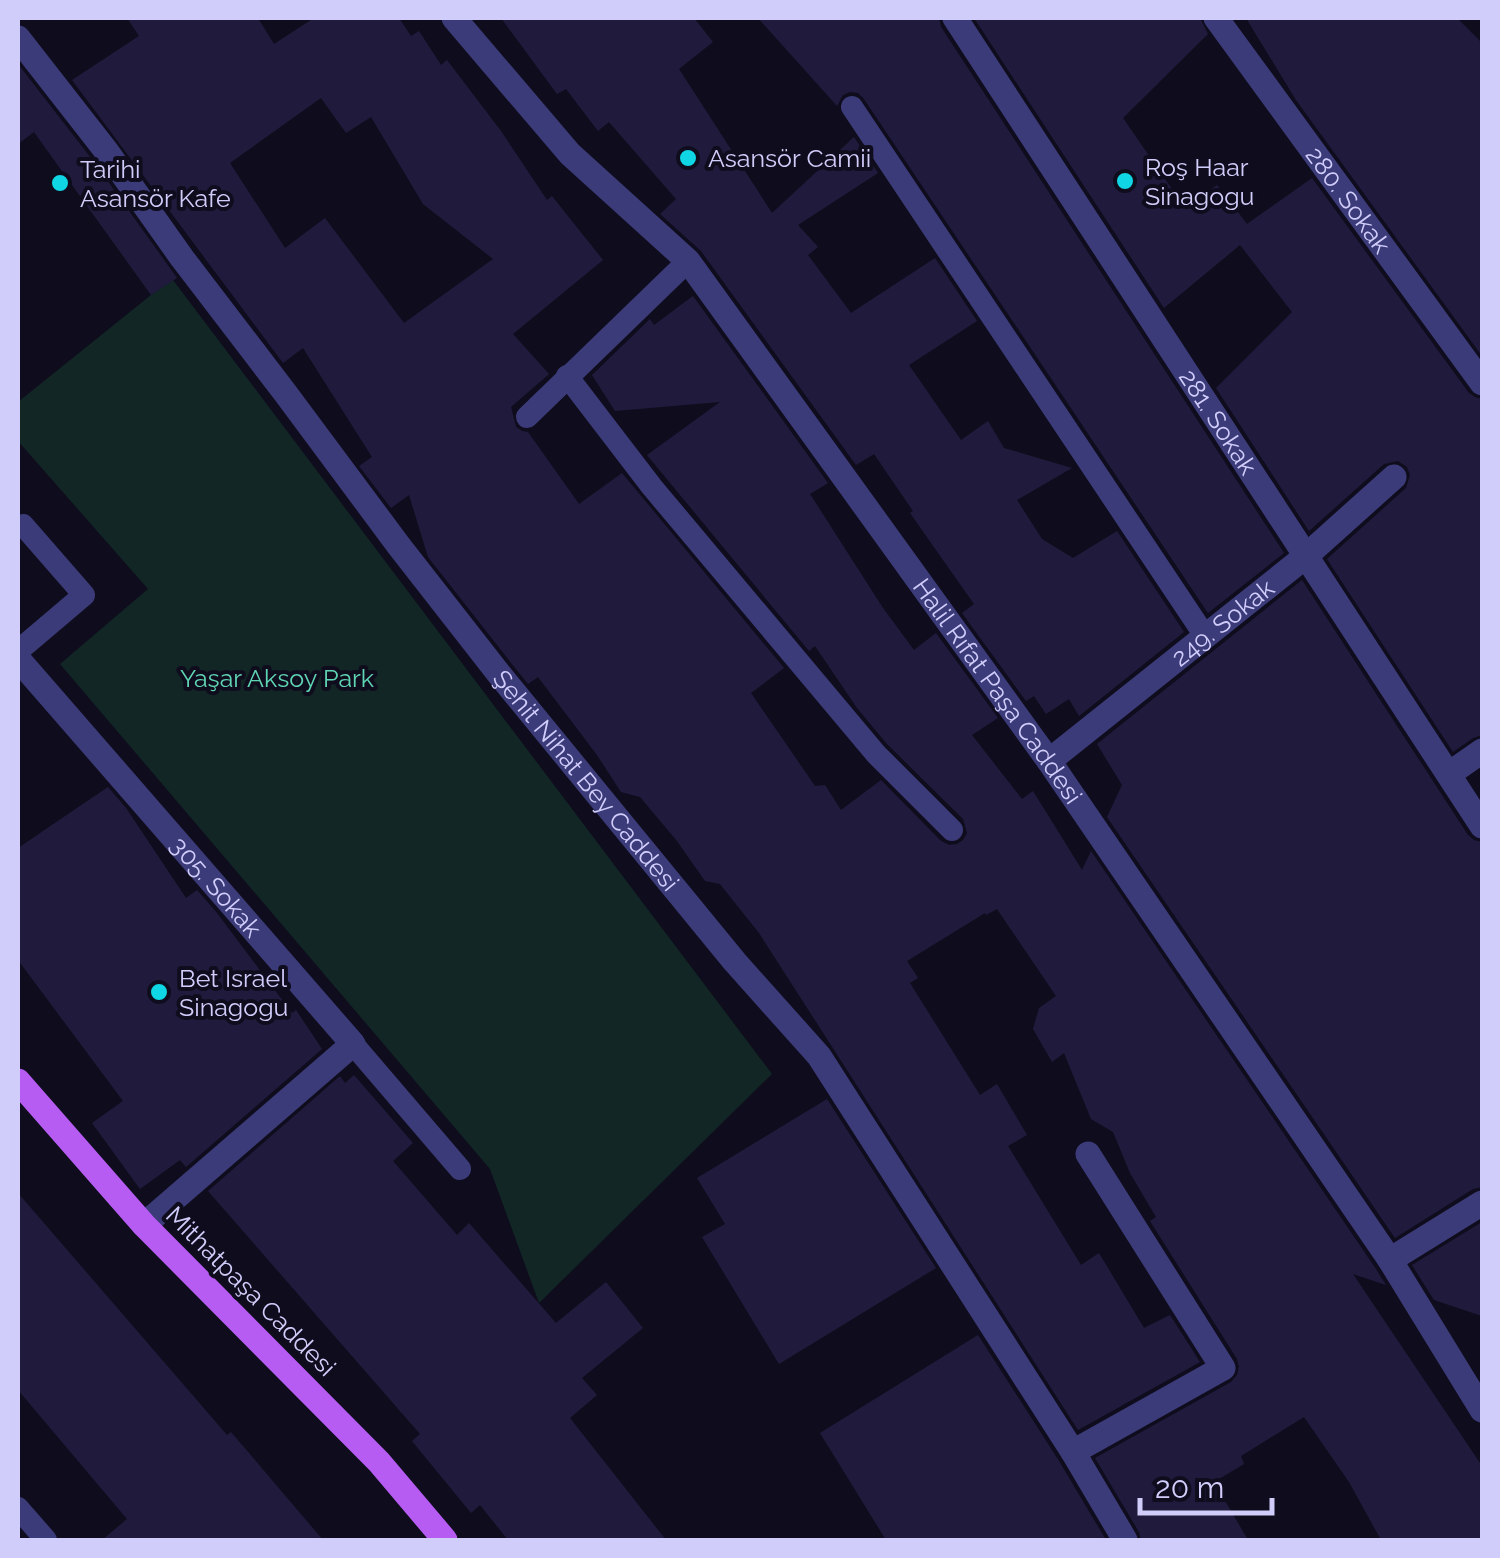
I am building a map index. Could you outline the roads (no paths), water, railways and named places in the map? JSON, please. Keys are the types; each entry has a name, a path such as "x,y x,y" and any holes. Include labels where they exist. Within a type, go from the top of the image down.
{"main road":[{"name":"Mithatpaşa Caddesi","path":"18,1081 144,1225 379,1462 446,1540"}],"street":[{"name":"Halil Rıfat Paşa Caddesi","path":"454,18 570,154 688,261 1049,761 1390,1260 1482,1410"},
{"name":"281. Sokak","path":"955,18 1482,826"},
{"name":"280. Sokak","path":"1216,18 1482,383"},
{"name":"Şehit Nihat Bey Caddesi","path":"18,38 499,674 734,962 819,1056 1073,1452 1124,1540"},
{"name":"249. Sokak","path":"1049,761 1306,556 1394,477"},
{"name":"305. Sokak","path":"18,659 353,1044"},
{"path":"1449,774 1482,751"},
{"path":"144,1225 353,1044"},
{"path":"1073,1452 1224,1368 1088,1154"},
{"path":"1390,1260 1482,1203"}],"lane":[{"path":"852,106 1205,636"},
{"path":"527,417 688,261"},
{"path":"567,376 652,488 876,754 952,830"},
{"path":"18,651 84,595 23,525"},
{"path":"353,1044 460,1169"},
{"path":"18,1508 46,1540"}],"place":[{"name":"Asansör Camii","path":"688,158"},
{"name":"Roş Haar Sinagogu","path":"1125,181"},
{"name":"Tarihi Asansör Kafe","path":"60,183"},
{"name":"Bet Israel Sinagogu","path":"159,992"}],"park label":[{"name":"Yaşar Aksoy Park","path":"277,678"}]}
